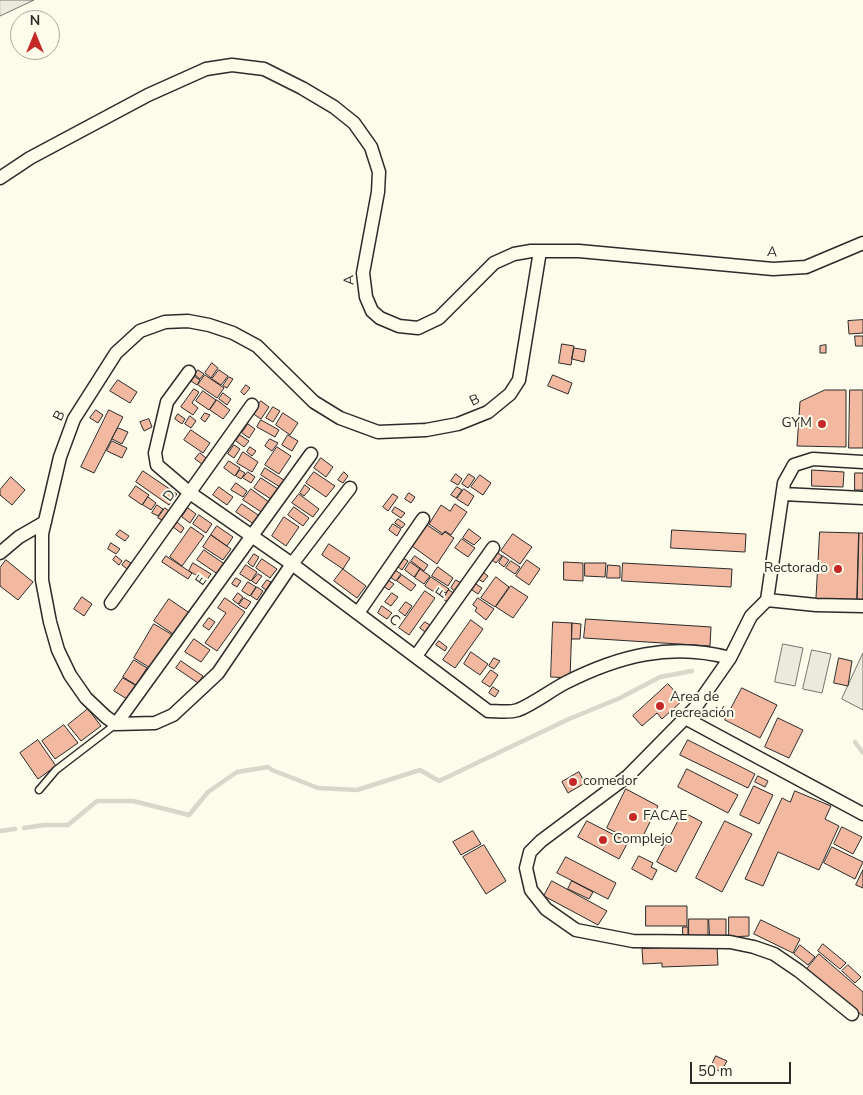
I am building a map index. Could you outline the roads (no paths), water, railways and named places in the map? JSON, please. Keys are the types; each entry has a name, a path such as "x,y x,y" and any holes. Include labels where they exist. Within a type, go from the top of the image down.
{"street":[{"name":"A","path":"0,178 30,158 148,95 206,69 232,65 264,69 302,88 334,107 354,123 371,147 379,172 378,192 363,273 366,297 372,311 380,318 398,326 418,328 439,318 494,263 514,254 579,250 793,269 816,264 863,243"},
{"name":"B","path":"116,724 106,718 86,698 70,675 58,650 50,622 42,580 42,534 60,457 74,419 116,353 140,331 164,322 188,321 209,325 233,333 257,346 314,402 340,418 378,432 426,430 458,424 488,412 510,394 519,380 540,251"},
{"name":"C","path":"189,372 168,402 155,453 157,465 190,493 292,564 488,710 504,712 518,710 566,683 603,666 635,655 664,651 711,653 730,658"},
{"name":"D","path":"111,603 252,405"},
{"name":"E","path":"116,724 253,537 311,454"},
{"path":"852,1014 799,971 774,954 754,947 730,942 632,941 576,930 546,909 531,890 526,868 530,852 541,841 628,776 686,718 730,658 751,616 767,600 784,482 794,466 813,459 863,462"},
{"path":"116,724 155,723 173,715 218,673 292,564 350,488"},
{"path":"783,494 863,498"},
{"path":"358,613 422,519"},
{"path":"0,553 19,537 45,522"},
{"name":"F","path":"416,656 493,548"},
{"path":"767,600 863,606"},
{"path":"686,718 863,814"}],"lane":[{"path":"40,790 56,770 116,724"}],"waterway":[{"path":"24,828 44,825 68,825 97,801 133,801 189,815 208,792 237,772 268,767 318,788 357,790 420,770 439,781 569,719 620,698 660,677 692,671"},
{"path":"855,742 863,753"},
{"path":"0,831 15,829"}],"place":[{"name":"GYM","path":"822,424"},
{"name":"Rectorado","path":"838,569"},
{"name":"Area de recreación","path":"660,706"},
{"name":"comedor","path":"573,782"},
{"name":"FACAE","path":"633,817"},
{"name":"Complejo","path":"603,840"}]}
